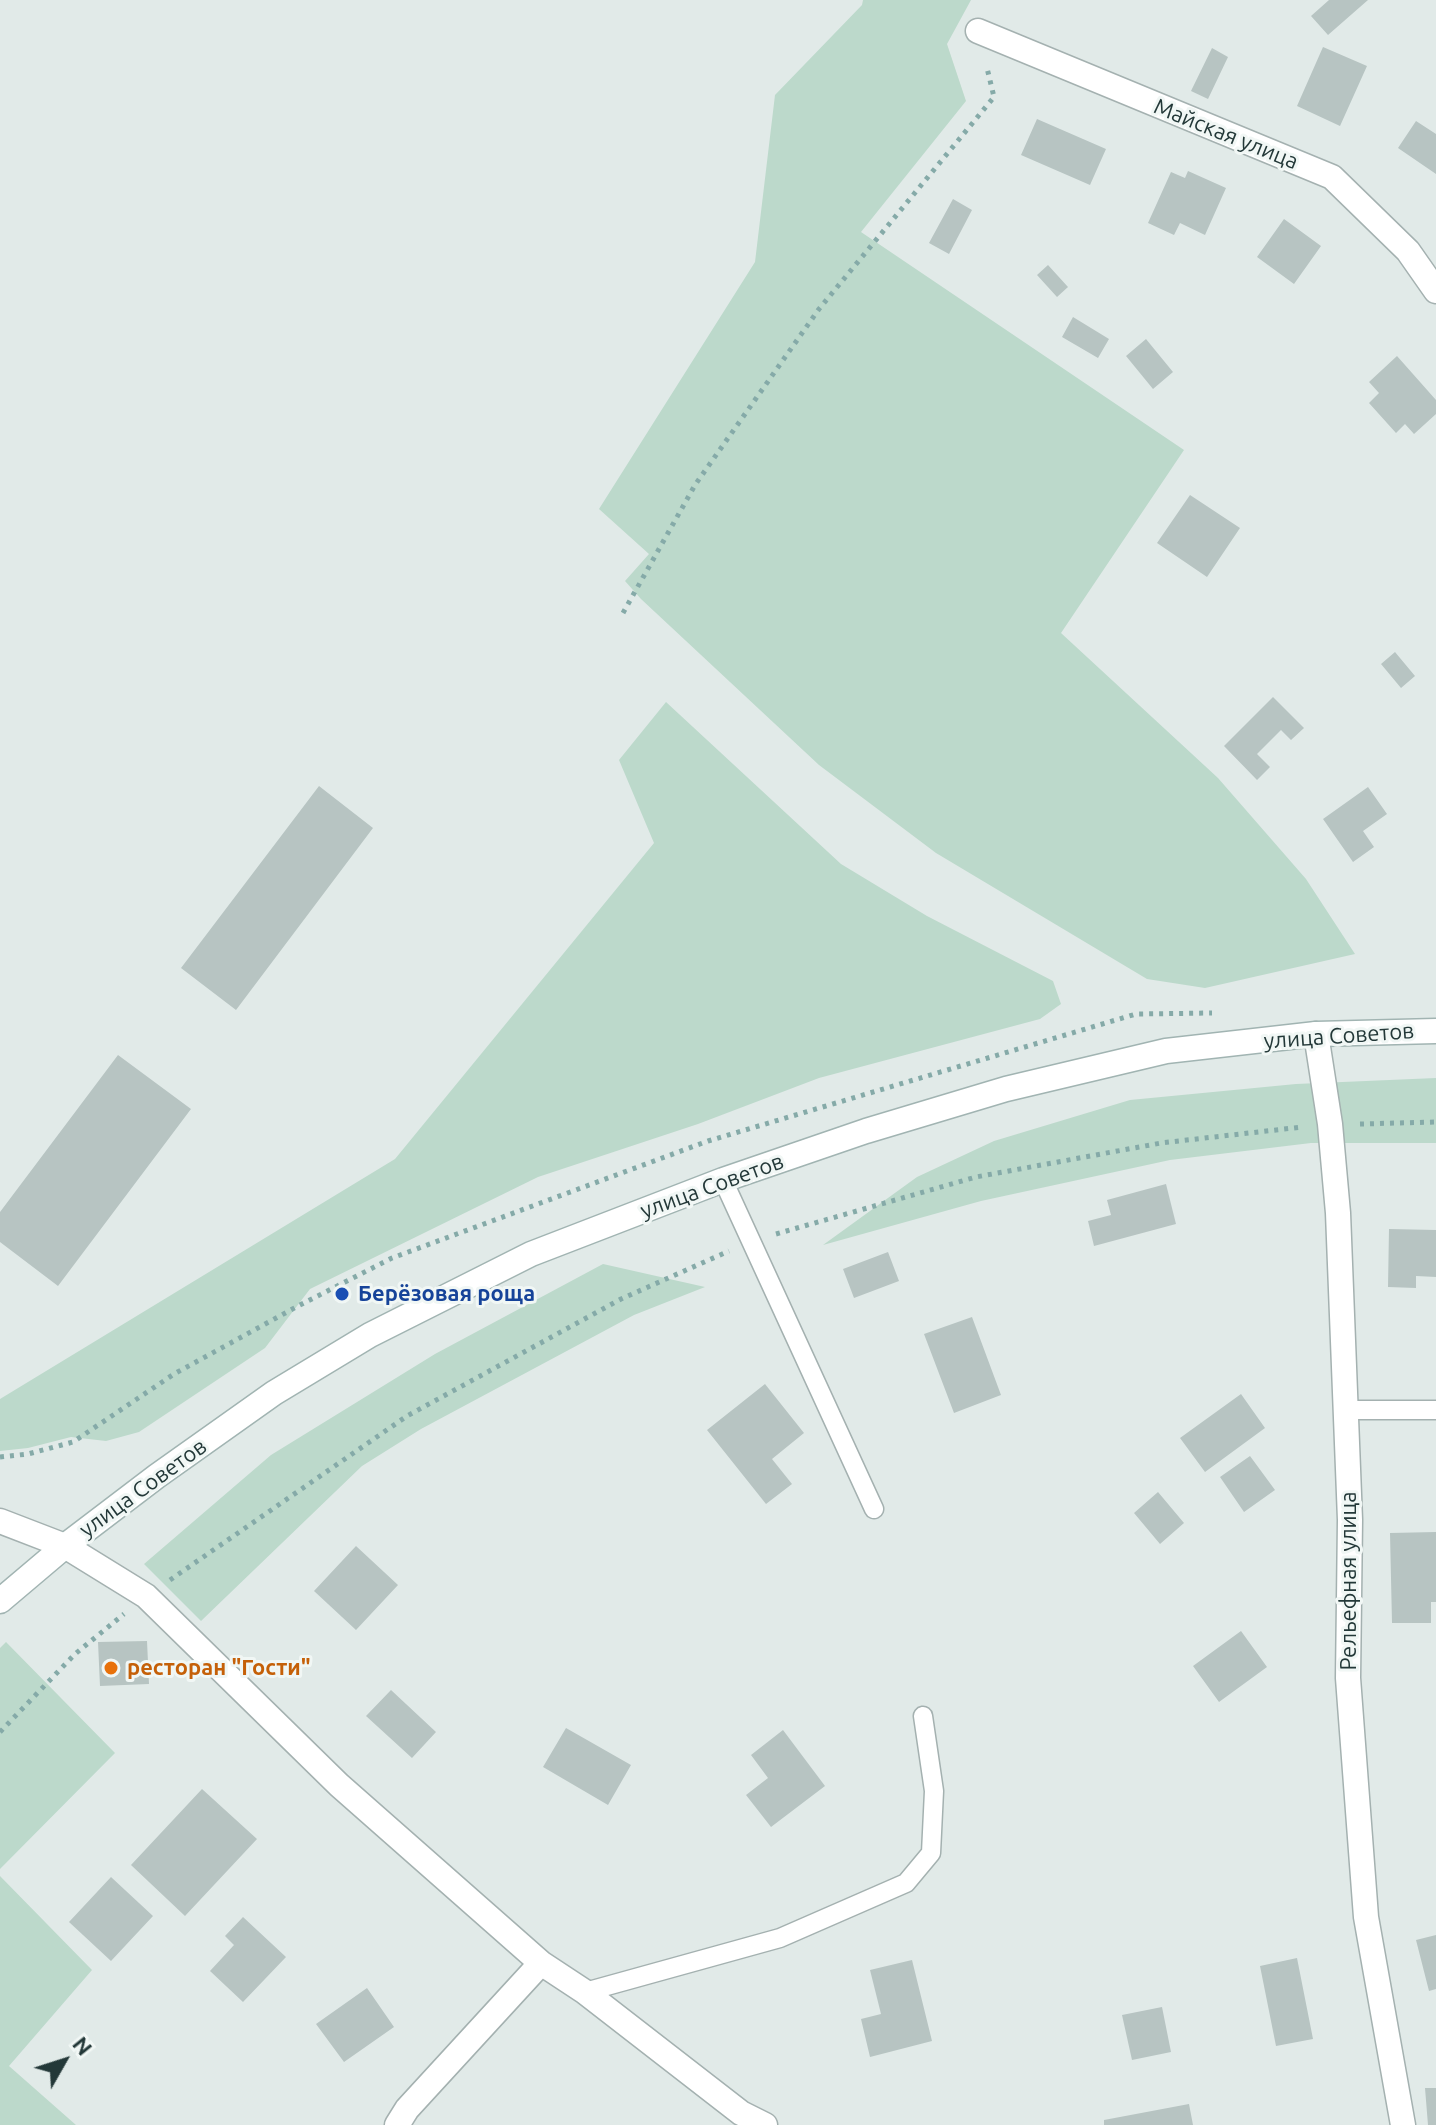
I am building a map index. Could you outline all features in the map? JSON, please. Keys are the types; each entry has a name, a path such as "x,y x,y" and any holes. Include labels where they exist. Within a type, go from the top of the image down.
{"street":[{"name":"Майская улица","path":"978,31 1332,177 1408,251 1436,291"},
{"name":"улица Советов","path":"0,1601 65,1546 157,1476 274,1393 370,1335 531,1254 723,1180 866,1131 1006,1089 1166,1051 1316,1034 1436,1031"},
{"name":"Рельефная улица","path":"1316,1034 1330,1124 1338,1213 1350,1520 1348,1678 1366,1917 1403,2125"},
{"path":"0,1521 65,1546 146,1596 339,1785 541,1963 585,1992 741,2113 765,2125"},
{"path":"397,2125 407,2109 541,1963"}],"lane":[{"path":"723,1180 874,1509"},
{"path":"1347,1410 1436,1410"},
{"path":"585,1992 780,1938 906,1883 931,1853 934,1791 923,1716"}],"path":[{"path":"623,613 695,485 819,309 994,97 978,31"},
{"path":"0,1732 75,1654 146,1596 407,1416 621,1299 749,1241 976,1177 1161,1143 1330,1124 1436,1122"}],"green space":[{"path":"863,0 971,0 947,44 966,101 861,232 1184,450 1061,633 1218,778 1306,879 1355,954 1205,988 1147,979 936,853 819,765 625,581 649,554 599,509 755,262 775,95 862,5"},
{"path":"666,702 841,864 927,916 1053,981 1061,1004 1040,1019 819,1078 698,1124 538,1177 310,1289 265,1348 139,1432 106,1441 71,1437 28,1448 0,1451 0,1399 395,1159 654,843 619,760"},
{"path":"1436,1078 1436,1143 1311,1143 1170,1160 981,1201 823,1245 917,1177 994,1141 1130,1100 1296,1084"},
{"path":"603,1264 705,1287 634,1315 421,1429 362,1466 201,1621 144,1564 271,1455 435,1354"},
{"path":"6,1642 115,1753 0,1869 0,1648"},
{"path":"0,1876 92,1970 9,2066 76,2125 0,2125"}],"building":[{"path":"1329,0 1368,0 1328,35 1311,16"},
{"path":"1323,47 1367,66 1340,126 1297,106"},
{"path":"1212,48 1228,57 1208,99 1191,91"},
{"path":"1037,119 1106,149 1090,185 1021,155"},
{"path":"1416,121 1436,134 1436,174 1398,148"},
{"path":"1188,171 1226,188 1205,235 1180,223 1174,235 1148,223 1171,172 1185,178"},
{"path":"953,199 972,210 949,254 929,243"},
{"path":"1284,219 1321,246 1294,284 1257,257"},
{"path":"1048,265 1068,287 1057,297 1037,275"},
{"path":"1073,317 1109,339 1098,358 1062,337"},
{"path":"1146,339 1173,372 1153,389 1126,356"},
{"path":"1397,356 1436,400 1436,414 1414,434 1405,424 1396,433 1369,403 1379,393 1369,382"},
{"path":"1190,495 1240,528 1207,577 1157,543"},
{"path":"1395,652 1415,676 1401,688 1381,664"},
{"path":"1273,697 1304,728 1291,740 1281,730 1257,754 1270,767 1257,780 1224,746"},
{"path":"319,786 373,828 236,1010 181,968"},
{"path":"1368,787 1387,814 1363,831 1374,847 1353,862 1323,819"},
{"path":"118,1055 191,1109 58,1286 0,1242 0,1212"},
{"path":"1166,1184 1176,1224 1094,1246 1088,1221 1111,1215 1107,1200"},
{"path":"1389,1229 1436,1230 1436,1277 1416,1276 1416,1288 1388,1287"},
{"path":"888,1252 899,1281 854,1298 843,1269"},
{"path":"972,1317 1001,1395 954,1413 924,1334"},
{"path":"765,1384 804,1433 772,1459 792,1484 766,1504 707,1430"},
{"path":"1241,1394 1265,1428 1205,1472 1180,1438"},
{"path":"1250,1456 1275,1490 1244,1512 1220,1477"},
{"path":"1158,1492 1184,1523 1160,1544 1134,1513"},
{"path":"1436,1532 1436,1602 1431,1602 1431,1623 1392,1623 1390,1533"},
{"path":"356,1546 398,1585 356,1630 314,1591"},
{"path":"1241,1631 1267,1667 1219,1702 1193,1666"},
{"path":"147,1641 149,1684 100,1686 98,1642"},
{"path":"391,1690 436,1732 412,1758 366,1716"},
{"path":"566,1728 631,1765 608,1805 543,1767"},
{"path":"783,1730 825,1786 771,1827 746,1795 768,1778 751,1755"},
{"path":"202,1789 257,1839 185,1916 131,1865"},
{"path":"111,1877 153,1916 111,1961 69,1922"},
{"path":"243,1917 286,1957 243,2002 210,1971 234,1945 225,1936"},
{"path":"1436,1935 1436,1989 1429,1991 1416,1940"},
{"path":"1297,1958 1313,2039 1276,2046 1260,1966"},
{"path":"912,1960 932,2041 870,2057 861,2019 881,2014 870,1970"},
{"path":"367,1988 394,2027 344,2062 316,2024"},
{"path":"1162,2007 1171,2052 1132,2060 1122,2015"},
{"path":"1425,2088 1436,2088 1436,2125 1428,2125"},
{"path":"1189,2104 1193,2125 1104,2125 1104,2120"}],"place":[{"name":"Берёзовая роща","path":"342,1294"},
{"name":"ресторан \"Гости\"","path":"111,1668"}]}
